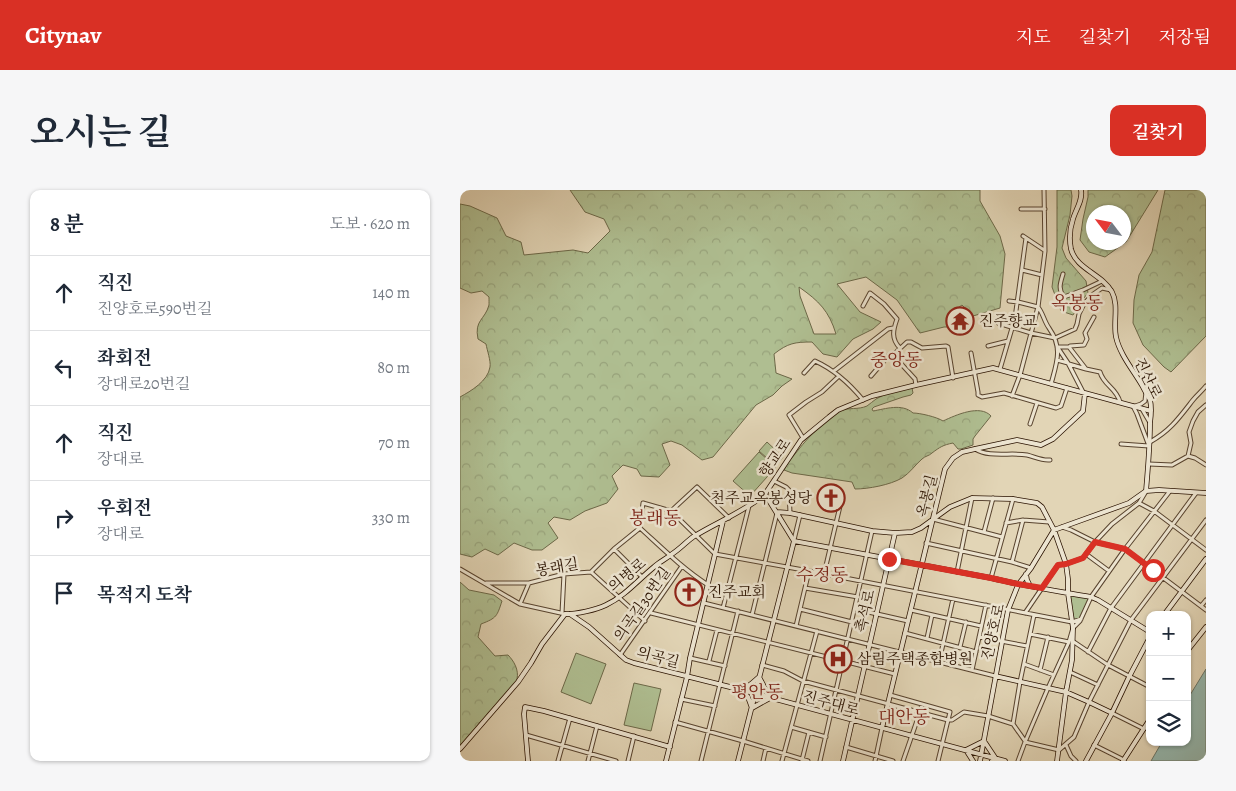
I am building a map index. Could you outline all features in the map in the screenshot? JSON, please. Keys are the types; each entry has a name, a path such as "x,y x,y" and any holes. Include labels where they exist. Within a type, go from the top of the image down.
{"street":[{"path":"1012,396 1020,375 1038,307 1045,250 1044,190"},
{"name":"진산로","path":"1081,190 1082,194 1070,229 1071,250 1082,266 1103,280 1114,295 1115,327 1119,346 1150,399 1150,444 1146,491"},
{"path":"1021,209 1045,209"},
{"path":"1000,369 1013,327 1018,302 1024,237 1045,250"},
{"path":"1022,270 1042,275"},
{"path":"1063,274 1060,292 1064,297 1084,290 1103,280"},
{"path":"998,323 1055,338 1074,329 1084,304 1092,294 1102,288 1111,290"},
{"path":"863,306 870,293 884,304 897,319 893,328 893,336 895,344 900,348"},
{"path":"1009,301 1038,307 1048,328 1052,332 1058,353 1051,384"},
{"path":"1057,347 1084,345 1087,339 1085,333 1094,317"},
{"path":"834,371 888,329 893,328"},
{"path":"988,346 1008,341"},
{"path":"871,376 890,354 893,355 907,342 922,348 948,347 953,378"},
{"path":"1069,346 1086,369"},
{"path":"1057,347 1084,393"},
{"path":"971,353 978,395 982,397 1004,393 1056,408 1062,406 1067,388"},
{"path":"893,355 915,379 916,385"},
{"path":"1057,360 1100,372 1102,379 1118,394 1120,402"},
{"path":"804,373 815,361 834,371 863,400"},
{"name":"향교로","path":"794,540 765,494 803,438 838,410 872,396 994,368 1151,411"},
{"path":"803,438 789,415 822,392 840,376"},
{"path":"1122,444 1150,444 1178,420 1194,398 1206,386"},
{"path":"1136,406 1144,401 1146,392"},
{"name":"옥봉길","path":"882,728 945,469 953,458 962,452 1017,440 1041,445 1053,439 1083,411 1084,393"},
{"path":"1030,424 1037,403"},
{"path":"1188,456 1191,443 1190,432 1198,412 1206,405"},
{"path":"1136,406 1137,414 1150,444"},
{"path":"1136,406 1144,411 1150,423"},
{"path":"975,449 981,453 1025,455 1041,460 1050,460"},
{"path":"1149,464 1172,465 1188,456 1206,465"},
{"path":"774,481 789,490 790,513"},
{"path":"671,511 697,487 729,518"},
{"path":"1025,613 1058,565 1083,558 1112,524 1139,503 1146,491"},
{"path":"1054,530 1130,503 1146,491 1206,493"},
{"path":"1073,628 1081,620 1091,597 1109,571 1170,491"},
{"path":"1088,652 1111,608 1196,492"},
{"name":"의병로","path":"564,613 570,614 604,606 619,598 656,565 697,536 756,502 765,494"},
{"path":"957,572 972,498"},
{"path":"752,615 777,512 790,513 872,531 895,533 912,532 921,528 950,507 972,498 1013,499 1037,503 1042,507 1054,530 1066,564 1073,628 1070,672 1057,761"},
{"path":"984,532 993,498"},
{"path":"991,578 1013,499"},
{"path":"824,574 841,502"},
{"path":"708,585 695,577 640,528 643,503 671,511 715,554 809,570 1072,622 1081,620"},
{"path":"1139,503 1154,511 1206,550"},
{"path":"723,608 749,506"},
{"path":"738,761 800,515"},
{"path":"933,519 1002,536"},
{"path":"1006,523 1023,520 1049,522"},
{"path":"1012,562 1023,520"},
{"path":"762,665 784,671 803,681 948,720 952,720 964,712 988,716 1013,724 1025,742 1059,750 1074,737 1089,702 1131,620 1206,520"},
{"path":"666,761 723,521"},
{"path":"1062,527 1095,542 1125,549 1206,610"},
{"name":"봉래길","path":"520,604 529,583 564,574 591,572 614,548 640,528"},
{"name":"진양호로","path":"980,761 1008,610 1018,584 1031,568 1054,530"},
{"path":"820,761 872,531"},
{"name":"촉석로","path":"843,761 895,533"},
{"path":"794,540 1091,597 1146,629"},
{"path":"926,543 1031,568"},
{"path":"614,548 642,577"},
{"path":"1086,554 1109,571"},
{"path":"1167,611 1206,559"},
{"name":"의곡길30번길","path":"620,655 682,566"},
{"path":"460,569 520,604 564,613"},
{"path":"796,626 809,570"},
{"path":"591,572 645,621"},
{"path":"460,749 518,682 564,613 564,574"},
{"path":"1026,574 1030,586"},
{"path":"486,583 529,583"},
{"path":"805,588 858,597"},
{"path":"939,662 954,599"},
{"path":"1201,606 1206,600"},
{"path":"704,603 1066,692 1144,729"},
{"path":"972,670 986,605"},
{"path":"800,609 852,622"},
{"path":"855,609 908,621"},
{"path":"911,610 981,626"},
{"path":"701,761 738,611"},
{"path":"651,613 895,674"},
{"name":"의곡길","path":"570,614 589,627 626,660 755,694"},
{"path":"927,638 932,615"},
{"path":"1013,724 1034,615"},
{"path":"960,648 966,622"},
{"path":"1191,646 1206,627"},
{"path":"709,661 717,630"},
{"path":"782,761 817,631"},
{"path":"905,633 976,652"},
{"path":"1030,634 1071,642 1129,677 1146,684"},
{"path":"979,637 1027,646"},
{"path":"1040,670 1048,637"},
{"path":"1018,761 1048,688 1071,642"},
{"path":"1086,761 1146,645"},
{"path":"690,658 725,666"},
{"path":"1024,664 1054,675"},
{"path":"1070,672 1098,685"},
{"path":"752,708 742,690 759,677"},
{"path":"752,708 770,698 759,677"},
{"name":"진주대로","path":"755,694 1004,761"},
{"path":"890,695 950,712 938,761"},
{"path":"681,700 714,706"},
{"path":"903,761 922,704"},
{"path":"524,761 528,759 525,707 670,746"},
{"path":"558,761 570,718"},
{"path":"675,722 808,761"},
{"path":"588,761 597,726"},
{"path":"1094,745 1123,761 1146,726"},
{"path":"791,727 826,737"},
{"path":"874,761 882,728"},
{"path":"802,760 809,732"},
{"path":"526,735 616,761"},
{"path":"628,761 634,736"},
{"path":"973,761 966,750 984,741 996,758 992,761"},
{"path":"1066,745 1076,761"},
{"path":"846,747 893,761"},
{"path":"762,761 766,748"}],"green space":[{"path":"570,190 980,190 980,201 1000,236 1005,254 1000,308 973,316 962,305 952,312 955,327 944,327 920,333 897,300 866,277 837,284 860,312 881,322 873,329 853,339 837,357 823,354 812,342 792,344 783,347 774,354 776,373 792,379 773,395 756,405 713,457 702,460 682,445 671,441 662,444 670,465 659,477 641,476 637,469 623,465 612,476 618,489 607,503 585,511 570,520 554,517 548,523 558,538 542,550 532,550 514,543 498,555 485,549 472,557 460,554 460,397 483,381 489,372 490,365 486,344 478,339 477,333 477,328 489,305 489,297 482,291 471,293 460,288 460,204 470,206 497,218 506,236 521,242 524,255 573,250 588,253 610,231 604,219 585,212","holes":["799,287 818,302 826,313 836,334 814,334 800,296"]},
{"path":"1057,190 1071,190 1070,215 1062,248 1066,258 1086,281 1088,293 1073,315 1061,311 1052,287 1057,247"},
{"path":"1088,190 1158,190 1131,234 1131,205 1086,205"},
{"path":"1165,190 1206,190 1206,336 1171,372 1143,345 1133,323 1134,300 1139,275 1152,252"},
{"path":"1086,206 1086,248 1080,240"},
{"path":"1088,250 1115,250 1105,257"},
{"path":"909,386 912,388 913,393 911,395 874,407 873,411 899,407 943,421 974,411 981,411 991,416 973,439 973,445 961,449 958,449 953,443 942,446 923,458 908,474 885,485 855,489 852,482 792,473 784,470 810,436 837,413 843,410 867,406 888,393"},
{"path":"767,442 783,457 776,466 759,451"},
{"path":"759,452 776,467 750,496 733,481"},
{"path":"460,582 469,590 494,595 502,601 496,616 481,624 478,637 495,656 508,655 516,666 517,679 492,713 460,746"},
{"path":"1068,593 1091,597 1081,619 1072,622"},
{"path":"576,653 606,664 591,704 561,692"},
{"path":"634,683 661,689 651,731 624,725"}],"water":[{"path":"1206,669 1206,761 1151,761 1160,746 1191,746 1191,693"}],"place":[{"name":"진주향교","path":"960,321"},
{"name":"천주교옥봉성당","path":"831,498"},
{"name":"진주교회","path":"689,592"},
{"name":"삼림주택종합병원","path":"838,659"}],"district":[{"name":"옥봉동","path":"1077,303"},
{"name":"중앙동","path":"896,360"},
{"name":"봉래동","path":"655,518"},
{"name":"수정동","path":"822,575"},
{"name":"평안동","path":"757,692"},
{"name":"대안동","path":"904,717"}],"route":[{"path":"889,559 1042,588 1058,565 1083,558 1095,542 1125,549 1153,570"}]}
